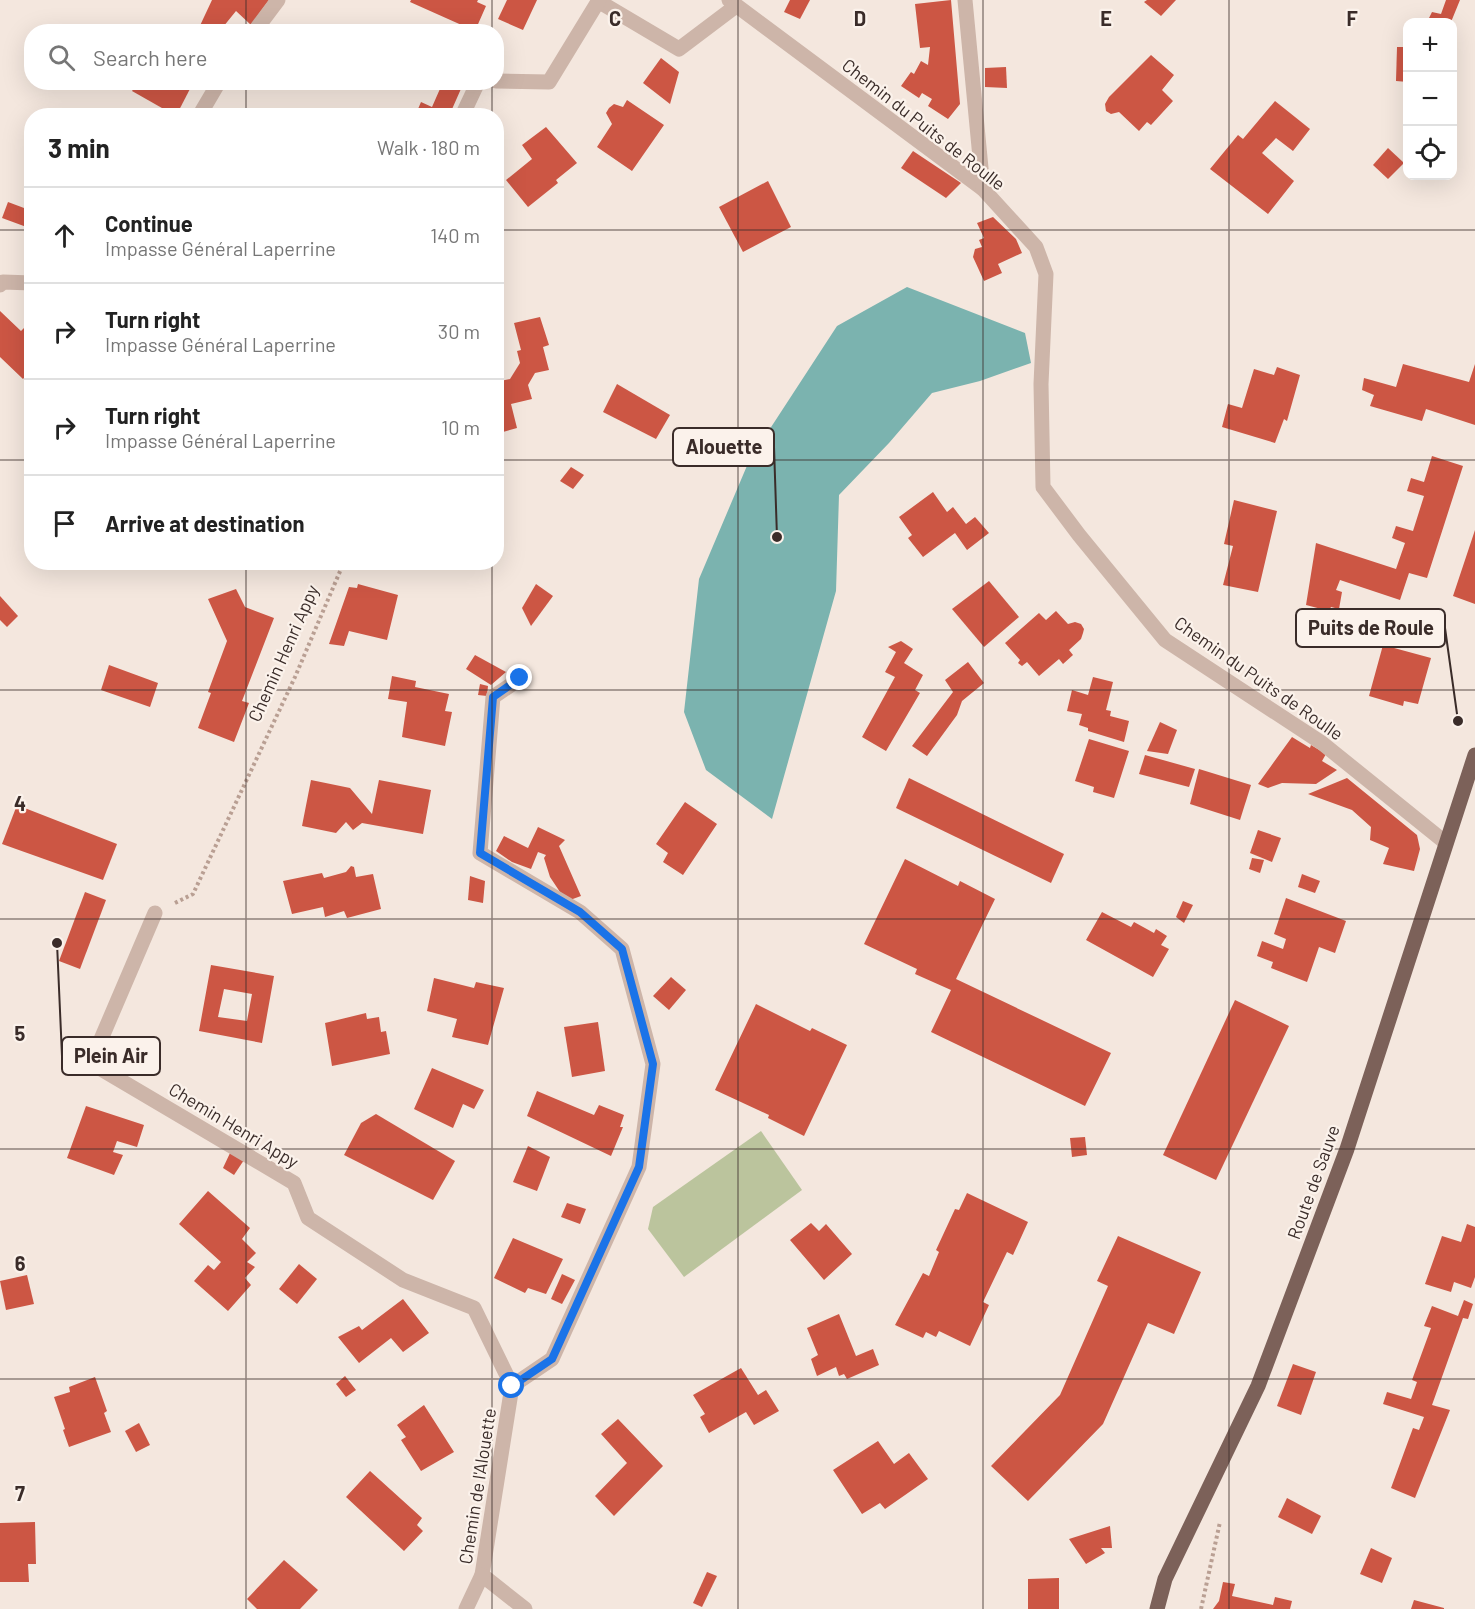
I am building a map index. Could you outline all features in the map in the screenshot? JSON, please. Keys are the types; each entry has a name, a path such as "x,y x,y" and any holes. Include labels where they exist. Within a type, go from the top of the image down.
{"main road":[{"name":"Route de Sauve","path":"1157,1609 1170,1568 1258,1386 1339,1171 1446,843 1470,785 1475,756"}],"street":[{"path":"260,24 278,0"},
{"path":"965,0 983,189"},
{"path":"504,81 549,82 598,1 679,49 733,3"},
{"name":"Chemin du Puits de Roulle","path":"733,3 983,189 1036,247 1046,274 1041,384 1043,487 1165,640 1322,743 1446,843"},
{"path":"204,108 215,90"},
{"path":"466,108 474,90"},
{"path":"0,285 3,282 24,283"},
{"path":"512,1386 552,1359 639,1167 653,1064 622,949 580,912 480,853 493,697 520,678"},
{"name":"Chemin Henri Appy","path":"155,913 96,1051 96,1066 294,1183 308,1218 403,1280 474,1308 512,1386"},
{"name":"Chemin de l'Alouette","path":"512,1386 482,1575 525,1609"},
{"path":"466,1609 482,1575"}],"path":[{"name":"Chemin Henri Appy","path":"155,913 193,894 295,676 341,570"},
{"path":"1201,1609 1221,1519"}],"green space":[{"path":"761,1131 802,1190 684,1277 648,1229 653,1207"}],"water":[{"path":"907,287 1025,333 1031,363 980,381 932,393 889,443 839,495 836,591 772,819 706,770 684,712 699,579 749,461 837,326"}],"building":[{"path":"212,0 269,0 252,24 236,11 225,24 201,24"},
{"path":"411,0 478,0 477,2 486,6 478,24 459,24 410,2"},
{"path":"507,0 537,0 523,30 498,19"},
{"path":"790,0 810,0 800,19 784,12"},
{"path":"951,0 960,104 948,119 928,106 932,99 922,93 919,98 901,86 911,72 914,74 921,61 928,65 930,47 920,48 915,4"},
{"path":"1147,0 1176,0 1161,16 1144,2"},
{"path":"1446,0 1460,0 1453,18 1429,18 1432,12 1441,14"},
{"path":"1397,47 1403,47 1403,82 1396,81"},
{"path":"1151,55 1174,75 1162,90 1173,101 1151,125 1147,122 1139,131 1119,112 1111,114 1106,111 1105,104 1109,97"},
{"path":"661,58 679,72 670,104 643,83"},
{"path":"1006,67 1007,88 985,87 985,68"},
{"path":"189,90 180,108 162,108 132,91"},
{"path":"439,90 460,90 453,108 418,108 421,102 432,107"},
{"path":"627,100 664,125 632,171 597,147 612,124 606,113 609,108 614,104 623,107"},
{"path":"1275,101 1310,129 1293,151 1276,138 1262,153 1294,181 1268,214 1210,169 1238,135 1243,139"},
{"path":"546,127 577,163 556,180 558,183 528,207 506,180 532,159 522,145"},
{"path":"1388,148 1403,162 1388,179 1373,165"},
{"path":"913,151 961,183 946,198 901,168"},
{"path":"768,181 791,227 743,252 719,207"},
{"path":"8,202 24,208 24,226 2,218"},
{"path":"993,217 1016,239 1022,253 998,264 1002,273 984,281 973,257 975,249 982,247 979,240 984,238 977,223"},
{"path":"0,311 21,331 24,328 23,379 0,357"},
{"path":"540,317 549,345 543,347 549,370 535,373 528,385 532,399 511,404 517,428 504,432 504,380 510,379 520,363 517,351 521,350 514,323"},
{"path":"1403,364 1469,382 1475,364 1475,425 1426,409 1422,421 1370,406 1374,395 1362,390 1364,378 1396,387"},
{"path":"1277,367 1300,375 1287,421 1284,419 1275,443 1222,427 1228,404 1242,408 1254,369 1274,375"},
{"path":"617,384 670,415 656,439 603,412"},
{"path":"1432,456 1463,466 1427,578 1409,573 1400,600 1340,580 1336,590 1342,592 1339,609 1331,607 1329,611 1306,605 1316,543 1396,569 1405,543 1392,538 1396,526 1413,531 1424,496 1407,491 1411,478 1424,482"},
{"path":"571,467 584,475 573,489 560,481"},
{"path":"933,492 947,512 953,507 966,524 975,517 989,533 967,550 955,533 923,557 908,538 912,535 899,517"},
{"path":"1234,500 1277,511 1258,592 1223,585 1233,546 1224,544"},
{"path":"1475,530 1475,604 1453,596"},
{"path":"989,581 1019,617 984,647 952,609"},
{"path":"358,584 398,595 387,640 349,631 344,646 329,644 349,587 357,588"},
{"path":"536,584 553,596 531,626 522,608"},
{"path":"236,589 245,607 274,618 242,701 249,703 234,742 198,728 211,693 208,692 227,641 208,599"},
{"path":"0,596 18,616 7,627 0,620"},
{"path":"1056,611 1068,624 1075,622 1081,624 1084,629 1083,633 1081,639 1069,650 1073,655 1063,664 1059,659 1039,676 1027,662 1022,666 1018,663 1020,660 1005,643 1039,613 1046,620"},
{"path":"901,641 913,649 904,663 923,675 915,690 920,693 886,751 862,737 895,677 885,672 896,652 888,647"},
{"path":"1383,645 1431,658 1418,704 1404,701 1403,706 1369,696"},
{"path":"475,655 506,672 491,685 466,669"},
{"path":"968,662 984,683 962,701 957,715 927,756 912,746 953,692 945,680"},
{"path":"109,665 158,683 150,707 101,690"},
{"path":"392,676 416,681 415,687 449,694 445,711 452,712 445,746 402,737 407,702 388,699"},
{"path":"1093,677 1113,682 1106,710 1111,711 1110,716 1129,721 1124,742 1088,731 1088,728 1079,725 1082,714 1067,711 1072,690 1088,695"},
{"path":"480,684 488,686 487,696 478,695"},
{"path":"1160,722 1177,730 1168,754 1147,751"},
{"path":"1292,737 1326,754 1322,761 1337,770 1316,784 1282,783 1268,788 1258,784"},
{"path":"1089,739 1129,751 1114,798 1093,792 1094,787 1075,781"},
{"path":"1145,755 1195,769 1189,787 1139,774"},
{"path":"1199,769 1251,785 1240,820 1190,804"},
{"path":"909,778 1064,854 1051,883 896,808"},
{"path":"1347,778 1417,835 1420,849 1414,871 1383,864 1389,848 1370,840 1371,827 1352,810 1308,794"},
{"path":"311,780 350,788 372,814 379,780 431,790 423,834 362,823 353,830 346,822 336,833 302,826"},
{"path":"685,802 717,824 683,875 663,862 668,853 656,844"},
{"path":"17,805 117,844 103,880 2,844"},
{"path":"538,827 565,840 559,846 581,896 570,900 562,895 550,877 544,858 546,855 538,852 531,869 512,862 496,851 504,836 528,848"},
{"path":"1258,830 1281,838 1272,862 1250,853"},
{"path":"1252,858 1264,860 1260,873 1249,869"},
{"path":"905,859 958,886 960,881 995,899 956,979 1111,1053 1085,1106 931,1032 951,990 915,974 917,969 864,944"},
{"path":"351,866 354,867 356,877 373,874 381,909 347,918 344,911 325,917 323,907 292,914 283,881 322,873 324,878 346,872"},
{"path":"1302,874 1320,881 1315,893 1298,887"},
{"path":"470,876 485,881 483,903 468,900"},
{"path":"85,892 106,900 80,969 59,961"},
{"path":"1286,898 1346,921 1335,953 1319,947 1307,982 1271,968 1273,962 1257,956 1262,941 1283,949 1286,939 1274,934"},
{"path":"1183,901 1193,905 1184,923 1176,917"},
{"path":"1102,912 1131,927 1134,922 1154,933 1156,929 1167,936 1161,945 1169,949 1153,977 1086,940"},
{"path":"211,965 274,976 262,1043 199,1031","holes":["224,989 252,994 247,1021 218,1017"]},
{"path":"671,977 686,990 669,1010 653,996"},
{"path":"434,978 474,988 476,982 504,988 488,1045 452,1037 457,1019 427,1011"},
{"path":"1235,1000 1289,1026 1216,1180 1163,1155"},
{"path":"756,1004 810,1031 812,1028 847,1045 804,1136 768,1118 769,1115 715,1090"},
{"path":"366,1013 367,1019 379,1017 381,1032 386,1031 390,1054 332,1066 325,1023"},
{"path":"598,1022 605,1071 572,1077 564,1027"},
{"path":"432,1068 484,1090 474,1109 463,1104 453,1128 414,1109"},
{"path":"537,1091 594,1115 599,1105 624,1115 620,1127 623,1127 611,1156 527,1116"},
{"path":"86,1106 144,1125 137,1147 117,1141 113,1152 123,1155 114,1175 67,1158"},
{"path":"376,1114 455,1161 433,1200 344,1155 361,1123"},
{"path":"1085,1137 1087,1155 1072,1157 1070,1138"},
{"path":"528,1146 550,1157 537,1191 513,1182"},
{"path":"230,1153 244,1160 234,1175 223,1168"},
{"path":"208,1191 250,1228 242,1239 256,1253 247,1262 255,1267 245,1278 251,1285 228,1311 194,1281 208,1265 214,1270 221,1262 179,1224"},
{"path":"967,1193 1028,1222 1013,1255 1007,1252 983,1302 989,1305 970,1346 939,1331 936,1337 926,1332 923,1338 895,1325 923,1273 929,1276 939,1252 936,1250 955,1209 959,1210"},
{"path":"567,1203 586,1209 580,1224 561,1217"},
{"path":"811,1223 819,1231 826,1224 852,1254 824,1280 790,1240"},
{"path":"1467,1224 1475,1227 1475,1277 1471,1288 1454,1282 1451,1292 1425,1284 1442,1236 1461,1242"},
{"path":"1118,1236 1201,1272 1174,1334 1148,1323 1103,1424 1028,1501 991,1466 1060,1395 1108,1286 1097,1281"},
{"path":"513,1238 563,1259 546,1294 528,1288 525,1293 494,1278"},
{"path":"299,1264 317,1279 297,1304 279,1289"},
{"path":"562,1274 575,1280 562,1304 551,1299"},
{"path":"27,1275 34,1304 6,1310 0,1281"},
{"path":"403,1299 429,1333 403,1352 391,1338 359,1363 338,1337 359,1326 362,1330"},
{"path":"1464,1300 1473,1304 1468,1319 1463,1318 1432,1405 1450,1410 1415,1498 1391,1488 1413,1428 1419,1430 1424,1417 1383,1404 1387,1392 1411,1399 1417,1382 1412,1380 1431,1328 1424,1326 1432,1306 1458,1316"},
{"path":"839,1314 856,1356 873,1349 879,1365 847,1379 844,1374 839,1376 836,1367 817,1376 811,1359 818,1355 807,1328"},
{"path":"1293,1364 1316,1372 1301,1415 1277,1406"},
{"path":"741,1368 758,1395 766,1390 779,1411 754,1425 746,1412 709,1433 700,1417 705,1414 693,1395"},
{"path":"345,1376 356,1390 346,1397 336,1384"},
{"path":"95,1377 107,1411 104,1413 111,1432 69,1447 54,1397 70,1392 69,1387"},
{"path":"424,1405 454,1452 421,1471 401,1440 406,1437 397,1425"},
{"path":"618,1419 663,1466 614,1516 595,1496 627,1463 601,1434"},
{"path":"139,1423 150,1445 136,1452 125,1431"},
{"path":"878,1441 894,1464 909,1453 928,1479 885,1509 880,1503 862,1514 833,1470"},
{"path":"370,1471 422,1518 417,1525 423,1531 404,1551 346,1497"},
{"path":"1287,1498 1321,1516 1312,1534 1278,1517"},
{"path":"35,1522 36,1564 28,1564 29,1582 0,1582 0,1523"},
{"path":"1110,1526 1112,1548 1101,1548 1105,1553 1086,1564 1069,1539"},
{"path":"1371,1548 1392,1558 1382,1583 1360,1574"},
{"path":"284,1560 318,1590 300,1609 257,1609 247,1599"},
{"path":"707,1572 717,1576 702,1607 693,1603"},
{"path":"1059,1578 1059,1609 1028,1609 1028,1579"},
{"path":"1223,1582 1235,1584 1232,1596 1273,1605 1275,1597 1292,1601 1290,1609 1213,1609 1219,1601"},
{"path":"1414,1600 1444,1608 1444,1609 1411,1609"}],"place":[{"name":"Alouette","path":"777,537"},
{"name":"Puits de Roule","path":"1458,721"},
{"name":"Plein Air","path":"57,943"}],"route":[{"path":"512,1386 552,1359 639,1167 653,1064 622,949 580,912 480,853 493,697 520,678"}]}
